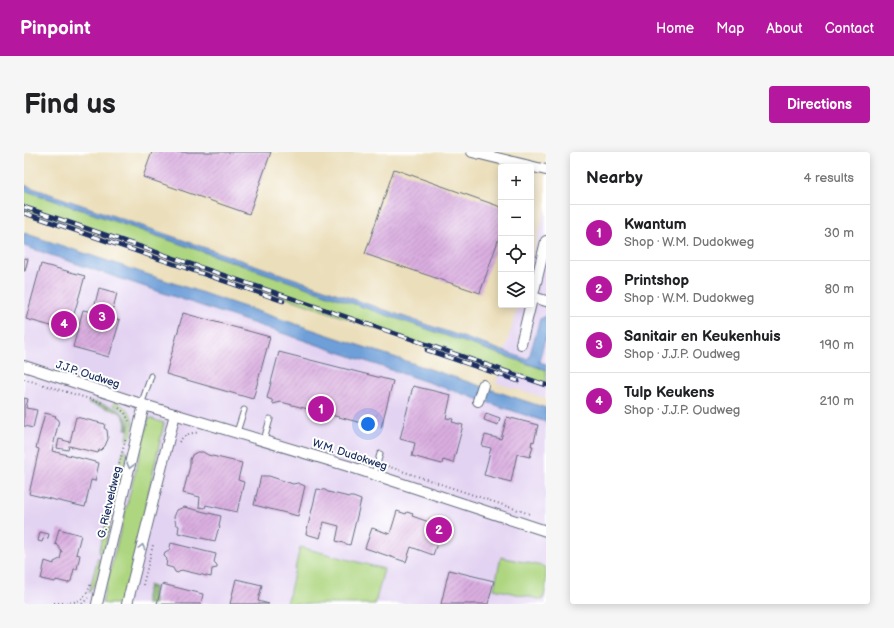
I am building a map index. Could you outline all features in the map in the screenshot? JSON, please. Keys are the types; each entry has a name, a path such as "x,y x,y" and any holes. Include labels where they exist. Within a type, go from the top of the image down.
{"street":[{"path":"472,152 546,170"},
{"path":"546,240 534,297 546,300"},
{"path":"521,344 531,308"},
{"name":"J.J.P. Oudweg","path":"24,366 143,405"},
{"path":"478,401 483,385"},
{"name":"W.M. Dudokweg","path":"143,405 374,474 546,531"},
{"name":"G. Rietveldweg","path":"97,604 143,405"},
{"path":"127,604 175,414"}],"lane":[{"path":"143,405 151,376"},
{"path":"237,432 244,410"},
{"path":"264,440 270,419"},
{"path":"374,474 380,454"}],"path":[{"path":"24,379 104,404"},
{"path":"115,407 125,413 130,424"},
{"path":"178,445 181,439 193,432 206,435 209,424"},
{"path":"101,540 126,435"},
{"path":"142,590 154,541"},
{"path":"54,604 70,604 81,600 88,592 91,580"}],"shaded area":[{"path":"546,207 546,398 496,383 517,308 534,308 534,249"},
{"path":"24,241 546,418 546,604 24,604"}],"green space":[{"path":"24,190 546,370 546,384 509,371 500,371 24,209"},
{"path":"89,401 109,406 121,412 128,422 128,430 125,429 125,419 119,412 88,403"},
{"path":"114,402 127,409 132,417 133,427 131,437 128,440 126,440 130,423 129,419 124,411 113,405"},
{"path":"149,418 164,423 124,604 102,603"},
{"path":"124,448 127,451 127,454 121,481 119,485 115,486"},
{"path":"113,493 115,494 116,498 104,551 99,553"},
{"path":"300,547 384,569 375,604 287,604"},
{"path":"98,557 101,561 96,582 89,593"},
{"path":"501,557 546,567 546,588 543,600 494,589"},
{"path":"149,585 155,587 153,595 155,604 146,604 146,596"}],"water":[{"path":"24,185 526,359 529,358 540,319 546,315 546,336 539,362 546,364 546,370 24,190"},
{"path":"24,233 546,408 546,422 24,246"}],"building":[{"path":"152,152 271,152 249,214 143,177"},
{"path":"394,169 498,206 498,241 480,293 365,254"},
{"path":"24,258 28,259 25,271 24,271"},
{"path":"41,264 85,276 69,331 26,319"},
{"path":"99,288 117,293 111,317 120,320 109,357 73,347 83,310 93,312"},
{"path":"183,313 270,337 253,399 166,374"},
{"path":"279,352 393,381 381,428 281,402 273,404 272,400 267,398"},
{"path":"413,386 451,395 446,418 453,419 452,422 463,425 453,463 443,460 442,464 412,456 415,443 400,439"},
{"path":"24,398 28,399 26,408 37,410 33,428 24,426"},
{"path":"45,413 56,416 55,417 59,420 52,451 99,463 95,481 91,480 85,507 29,494 39,449 36,448"},
{"path":"486,413 500,418 498,425 484,420"},
{"path":"76,417 105,424 104,428 107,430 108,439 105,446 99,450 98,453 69,446 68,450 57,448 59,439 70,442"},
{"path":"507,417 538,425 534,442 532,441 531,446 533,446 530,457 517,454 511,482 484,475 491,448 482,446 485,435 501,439"},
{"path":"197,452 203,452 208,455 242,463 238,480 244,482 237,512 206,505 205,508 199,507 200,497 183,493 190,466 190,460 192,455"},
{"path":"261,476 269,476 293,484 298,483 305,486 298,516 254,505"},
{"path":"317,489 361,500 350,545 336,541 339,526 324,522 320,538 306,534"},
{"path":"184,507 221,516 219,525 220,528 215,541 178,533 179,526 176,524 174,517 177,510"},
{"path":"397,511 406,514 407,512 413,514 412,516 429,522 429,519 435,521 435,524 443,527 433,555 411,547 406,562 365,548 372,528 390,534"},
{"path":"59,529 81,535 76,554 80,555 77,569 74,569 71,581 68,583 56,580 55,582 41,579 45,561 54,564 54,562 60,559 62,551 58,545 55,544"},
{"path":"40,532 49,534 48,538 43,539 42,542 38,541"},
{"path":"171,543 216,554 214,562 217,565 217,568 212,569 211,577 181,570 178,573 175,572 173,568 166,566 167,559 164,556 165,553 169,551"},
{"path":"449,570 494,581 488,604 441,604"},
{"path":"236,579 262,585 258,601 269,604 230,604"},
{"path":"162,584 203,594 201,604 157,604"}],"railway":[{"path":"24,207 546,385"},
{"path":"24,213 283,301"},
{"path":"427,350 518,381"}],"place":[{"name":"Sanitair en Keukenhuis","path":"102,317"},
{"name":"Tulp Keukens","path":"64,324"},
{"name":"Kwantum","path":"321,409"},
{"name":"Printshop","path":"439,530"}]}
